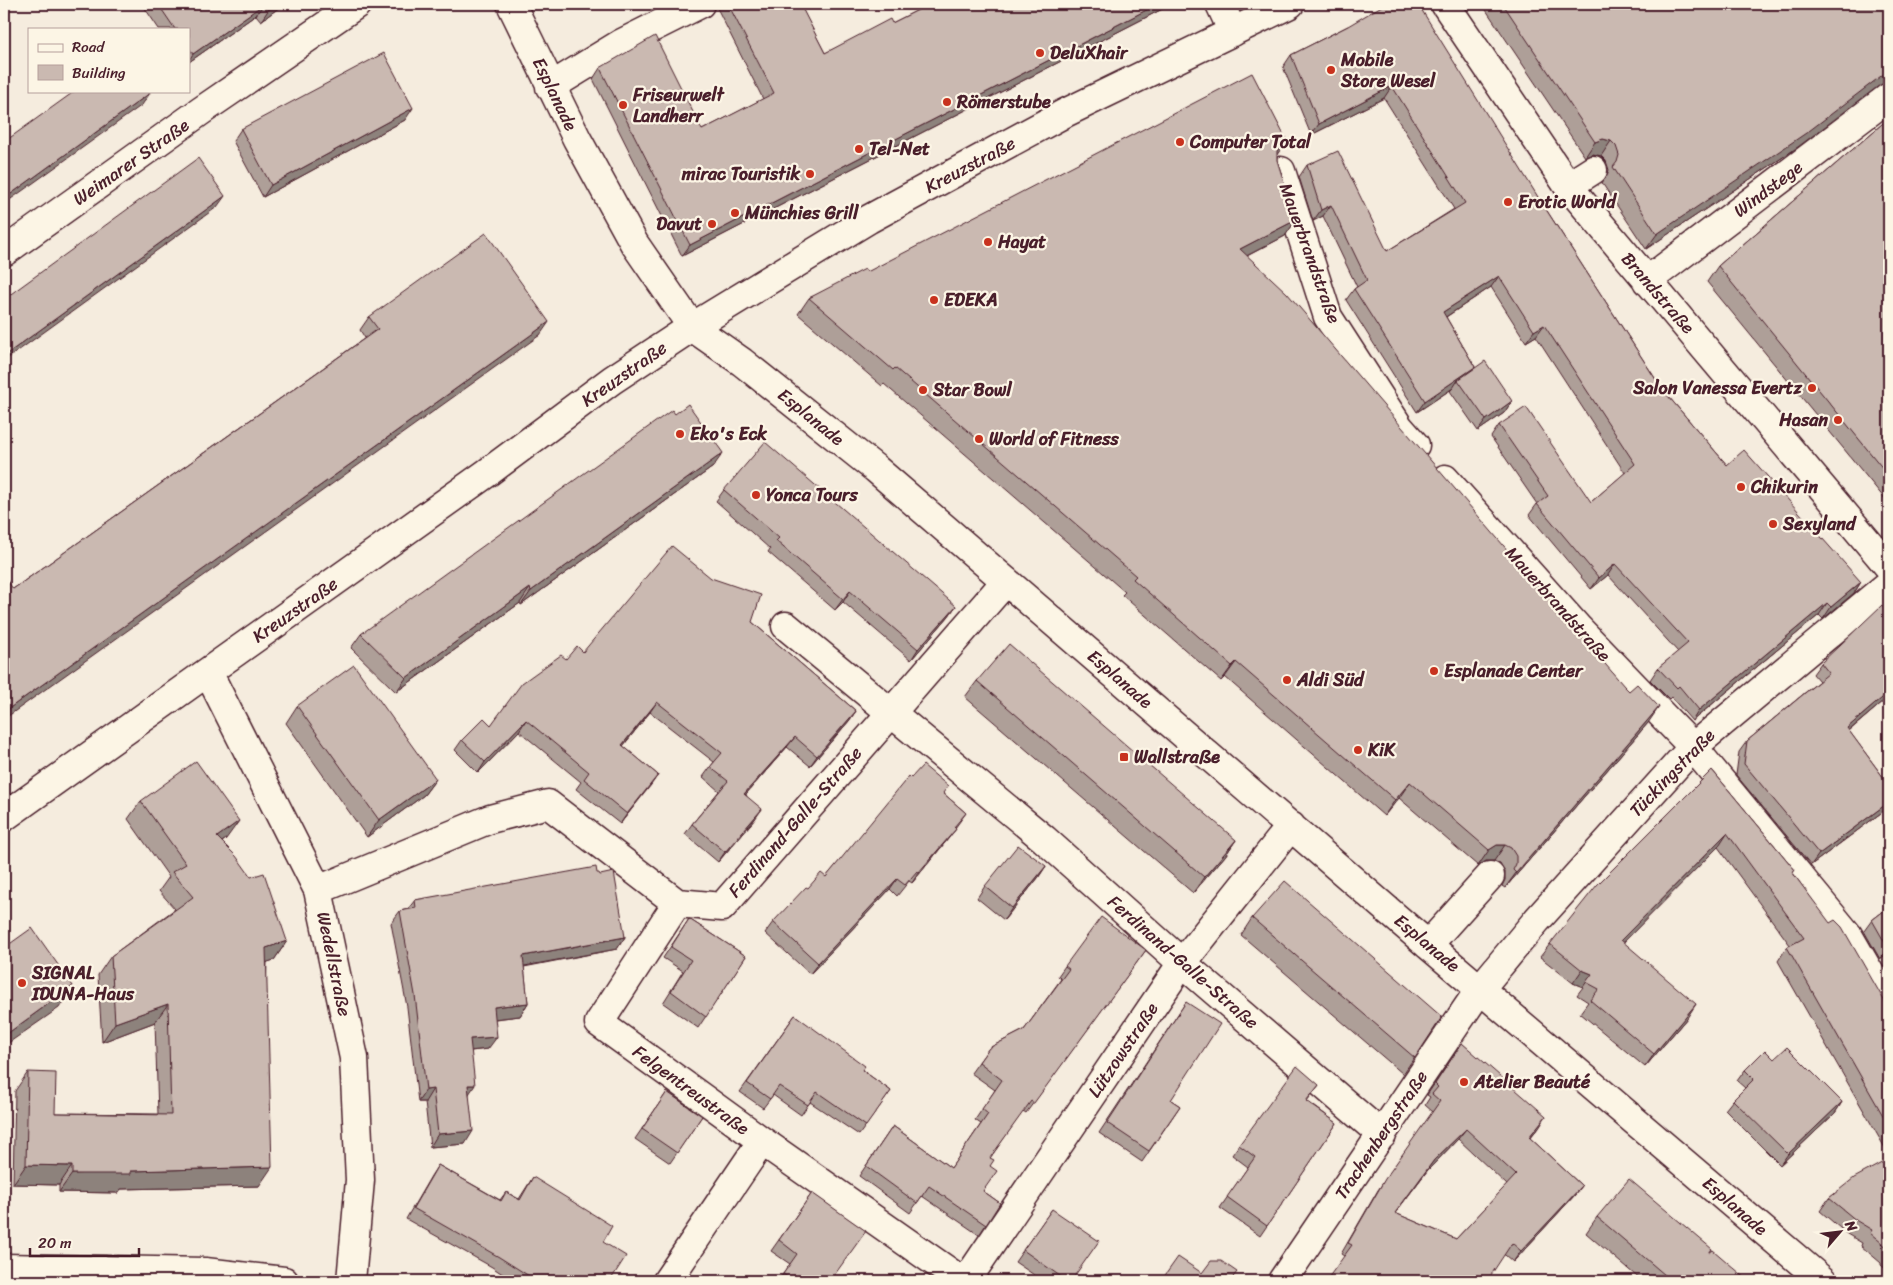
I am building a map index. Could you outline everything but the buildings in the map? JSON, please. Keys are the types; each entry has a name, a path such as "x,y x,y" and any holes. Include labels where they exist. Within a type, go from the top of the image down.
{"street":[{"name":"Weimarer Straße","path":"4,252 201,111 357,4"},
{"name":"Esplanade","path":"511,4 550,87 634,244 692,328 742,362 869,464 1428,945 1823,1281"},
{"path":"550,87 622,43 700,4"},
{"path":"1220,4 1233,32"},
{"name":"Kreuzstraße","path":"4,817 487,473 612,380 692,328 869,219 1065,113 1290,4"},
{"name":"Brandstraße","path":"1445,4 1568,186 1889,567"},
{"name":"Windstege","path":"1647,281 1889,96"},
{"path":"1568,186 1594,170"},
{"name":"Mauerbrandstraße","path":"1281,171 1328,317 1399,427 1579,629 1693,747 1848,935 1889,1006"},
{"name":"Ferdinand-Galle-Straße","path":"677,903 722,907 1006,581"},
{"name":"Tückingstraße","path":"1480,988 1537,920 1693,747 1889,584"},
{"path":"786,626 891,713"},
{"name":"Wedellstraße","path":"208,672 318,890 354,1058 360,1180 351,1281"},
{"name":"Ferdinand-Galle-Straße","path":"891,713 1044,839 1182,963 1382,1135"},
{"path":"318,890 490,819 548,804 677,903"},
{"name":"Lützowstraße","path":"966,1281 1182,963 1292,826"},
{"path":"1428,945 1490,876"},
{"name":"Felgentreustraße","path":"667,1281 762,1141 599,1024 677,903"},
{"name":"Trachenbergstraße","path":"1282,1281 1480,988"},
{"path":"762,1141 962,1281"},
{"path":"4,1268 204,1272 284,1281"}],"place":[{"name":"DeluXhair","path":"1040,53"},
{"name":"Mobile Store Wesel","path":"1331,70"},
{"name":"Römerstube","path":"947,102"},
{"name":"Friseurwelt Landherr","path":"623,105"},
{"name":"Computer Total","path":"1180,142"},
{"name":"Tel-Net","path":"859,149"},
{"name":"mirac Touristik","path":"810,174"},
{"name":"Erotic World","path":"1508,202"},
{"name":"Münchies Grill","path":"735,213"},
{"name":"Davut","path":"712,224"},
{"name":"Hayat","path":"988,242"},
{"name":"EDEKA","path":"934,300"},
{"name":"Salon Vanessa Evertz","path":"1812,388"},
{"name":"Star Bowl","path":"923,390"},
{"name":"Hasan","path":"1838,420"},
{"name":"Eko's Eck","path":"680,434"},
{"name":"World of Fitness","path":"979,439"},
{"name":"Chikurin","path":"1741,487"},
{"name":"Yonca Tours","path":"756,495"},
{"name":"Sexyland","path":"1773,524"},
{"name":"Esplanade Center","path":"1434,671"},
{"name":"Aldi Süd","path":"1287,680"},
{"name":"KiK","path":"1358,750"},
{"name":"Wallstraße","path":"1124,757"},
{"name":"SIGNAL IDUNA-Haus","path":"22,983"},
{"name":"Atelier Beauté","path":"1464,1082"}]}
